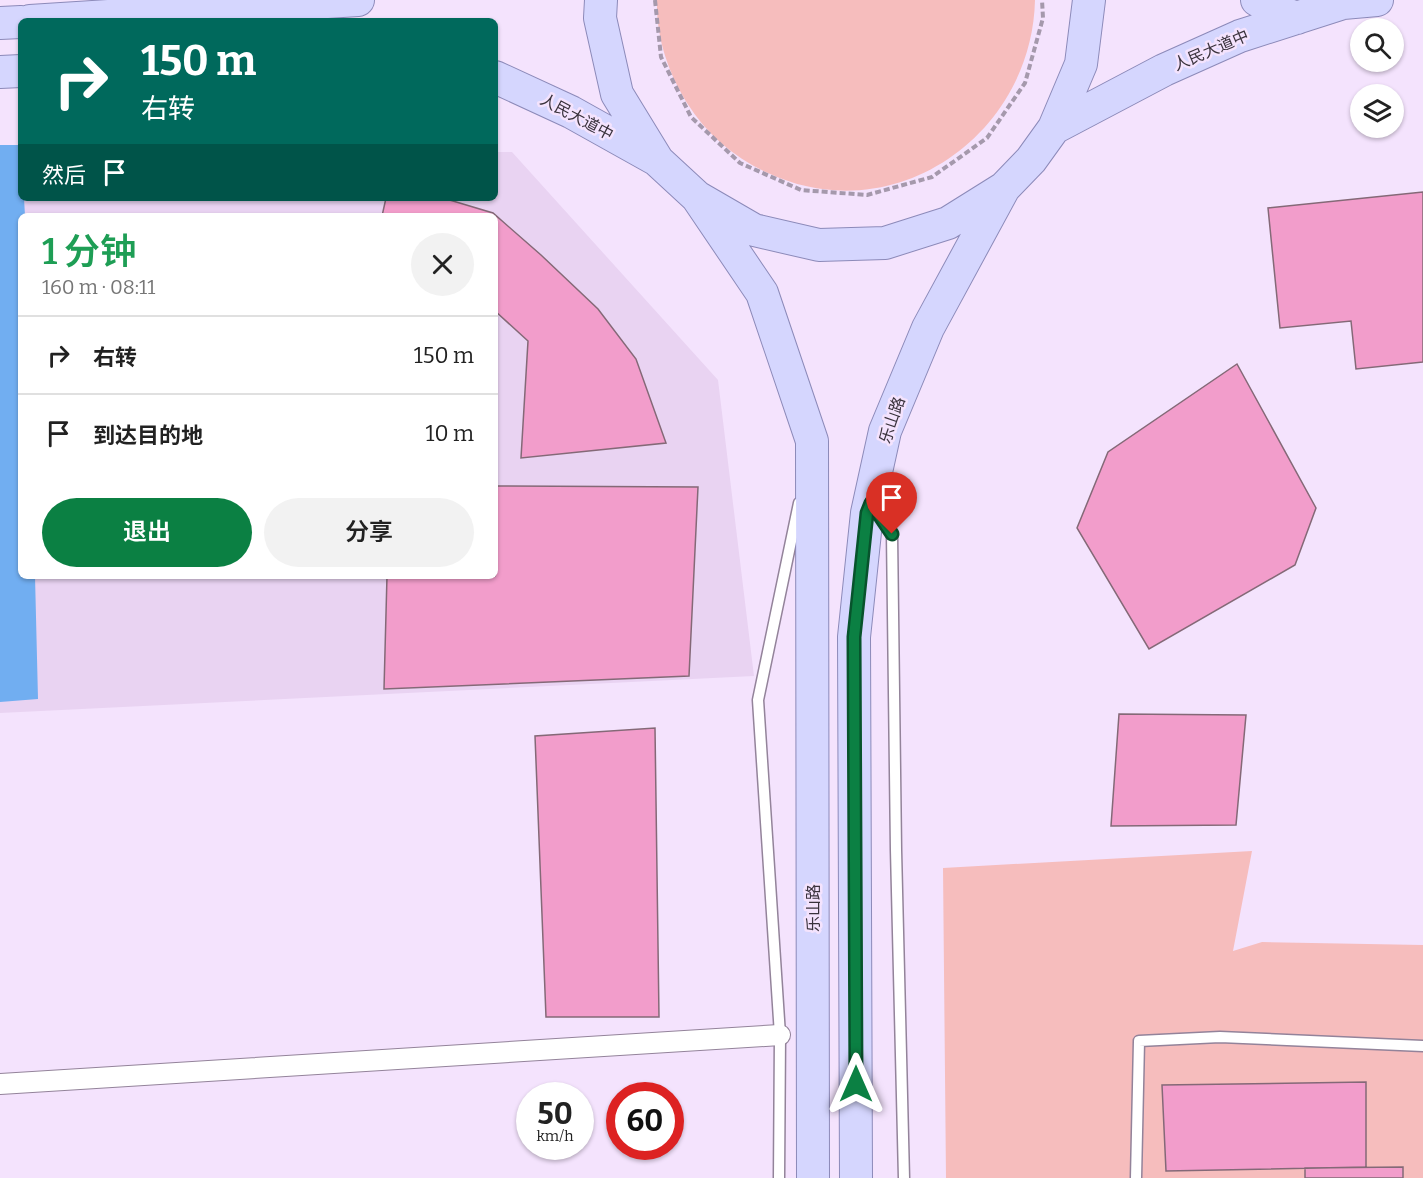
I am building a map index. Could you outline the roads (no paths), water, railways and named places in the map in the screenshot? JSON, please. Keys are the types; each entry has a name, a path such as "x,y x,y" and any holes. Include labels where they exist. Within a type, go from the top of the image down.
{"main road":[{"path":"77,18 358,0"},
{"path":"601,0 600,18 617,94 658,160 697,197 754,230 819,245 885,243 948,224 1004,188 1031,160 1054,128 1081,64 1089,0"},
{"path":"1257,0 1297,18"},
{"name":"人民大道中","path":"1054,128 1164,70 1240,36 1343,3 1377,0"},
{"path":"0,23 18,22"},
{"path":"0,72 18,71"},
{"name":"人民大道中","path":"498,78 571,112 658,160"},
{"name":"乐山路","path":"856,1178 854,637 867,513 885,431 924,338 1004,188"},
{"name":"乐山路","path":"697,197 762,293 812,441 813,1178"}],"street":[{"path":"0,1084 780,1035"}],"lane":[{"path":"779,1178 780,1035 758,700 812,441"},
{"path":"871,503 892,534 896,850 904,1178"},
{"path":"1136,1178 1139,1041 1220,1037 1423,1046"}],"water":[{"path":"0,145 18,145 18,201 24,201 25,213 18,213 18,579 35,579 38,699 0,702"}]}
